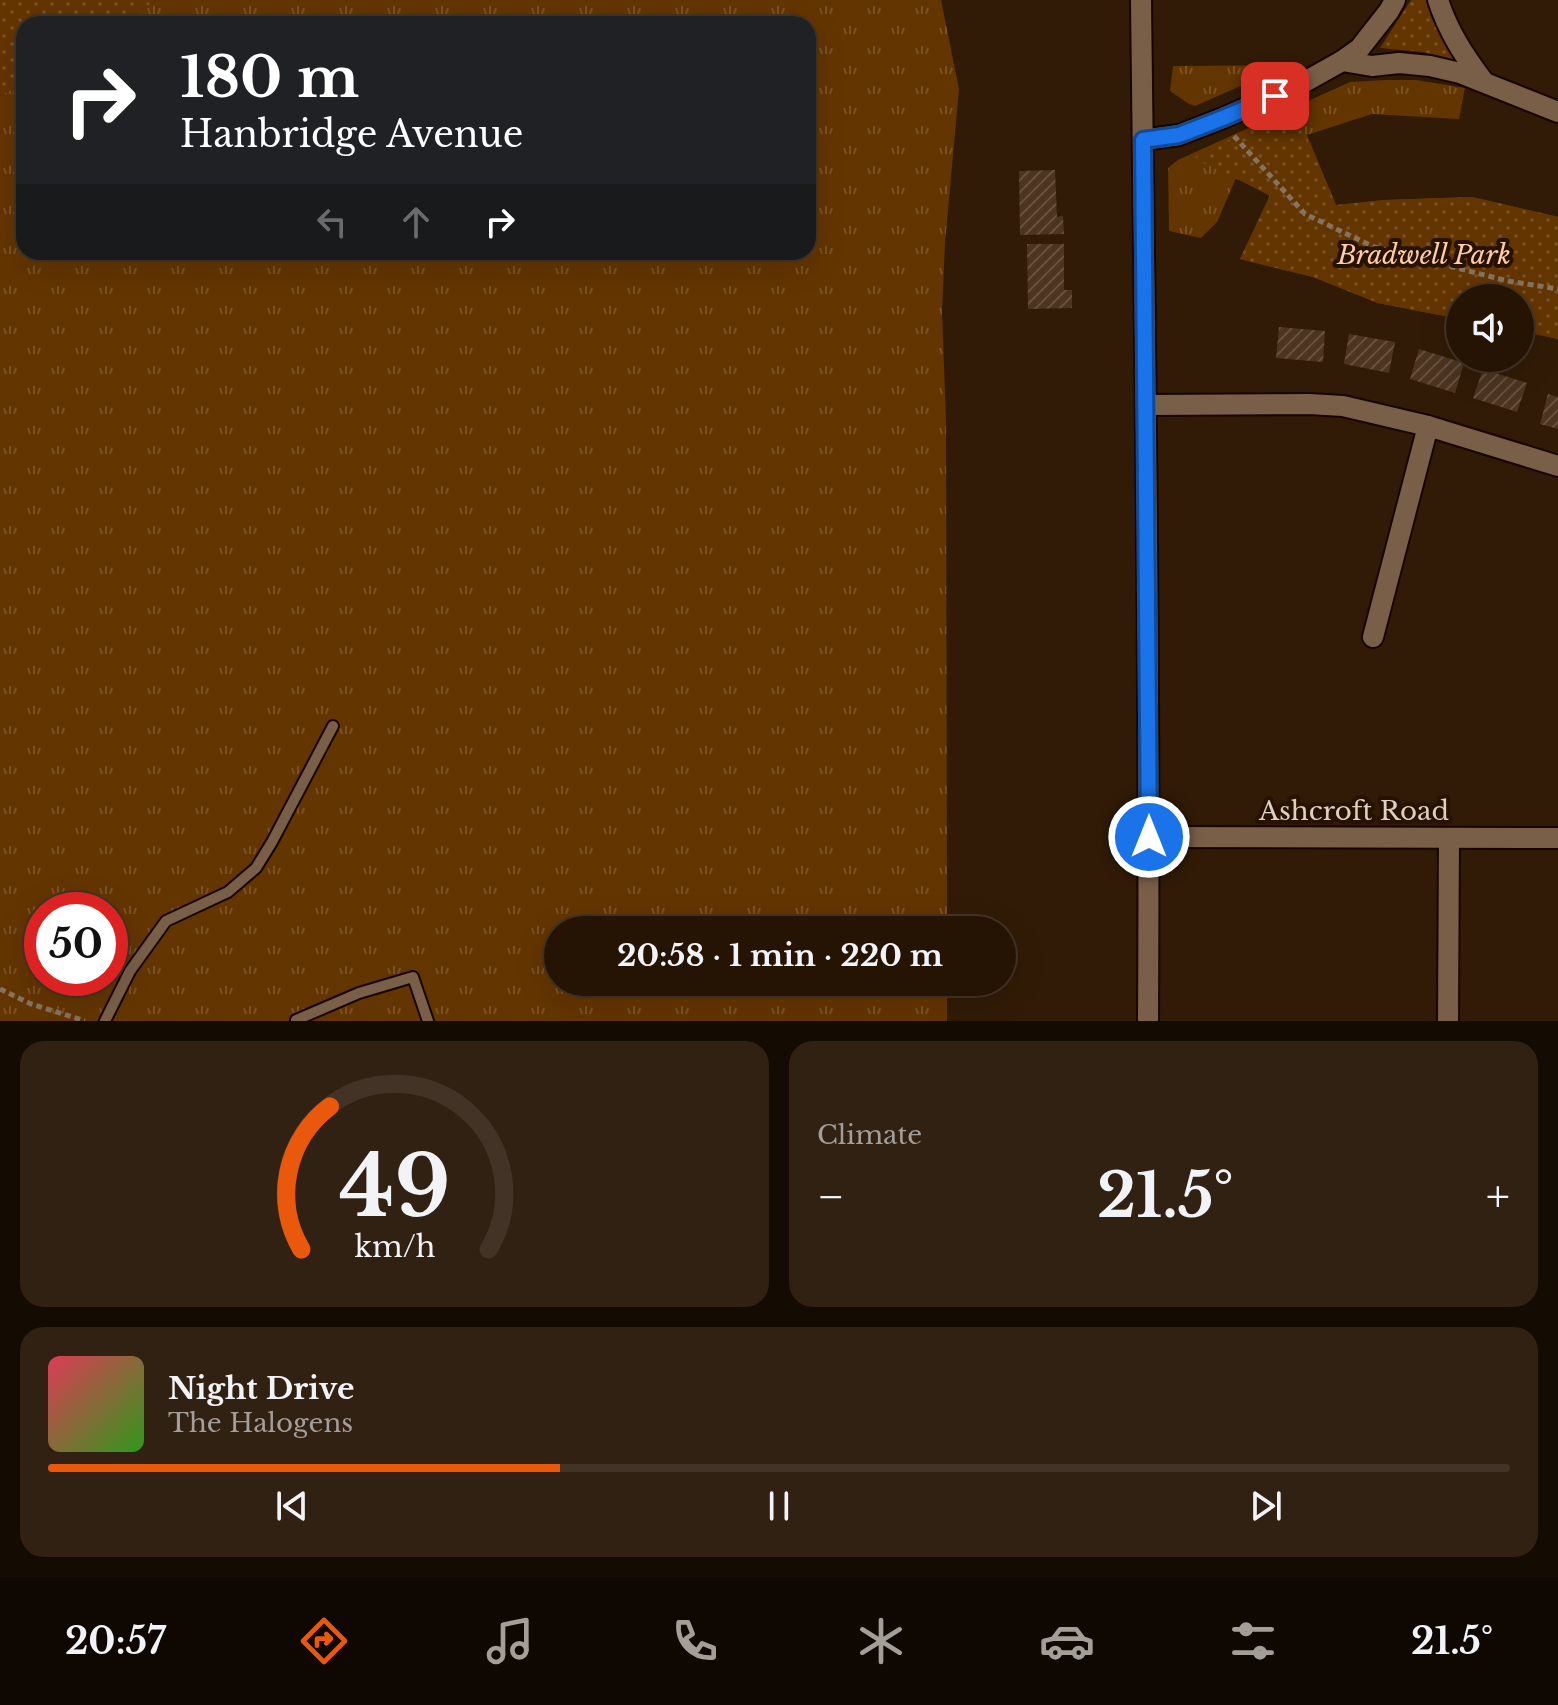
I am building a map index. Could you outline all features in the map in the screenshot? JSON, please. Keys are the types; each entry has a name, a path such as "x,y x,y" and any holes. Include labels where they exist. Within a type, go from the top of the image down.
{"street":[{"path":"1141,0 1147,405 1148,1021"},
{"path":"1143,140 1179,135 1301,84 1360,48 1395,0"},
{"path":"1438,0 1458,46 1484,82"},
{"path":"1342,61 1372,66 1399,63 1430,66 1460,73 1558,112"},
{"path":"1147,405 1343,406 1428,426 1558,466"},
{"path":"1373,637 1428,426"},
{"name":"Ashcroft Road","path":"1149,837 1558,838"},
{"path":"1448,1021 1449,838"}],"lane":[{"path":"105,1021 130,971 166,921 228,892 256,868 333,726"},
{"path":"296,1020 359,993 413,977 428,1021"}],"path":[{"path":"1223,118 1239,142 1305,214 1374,247 1508,281 1558,289"},
{"path":"0,989 31,1004 85,1021"}],"green space":[{"path":"0,0 157,0 131,16 16,16 16,87 0,96"},
{"path":"157,0 941,0 959,89 942,311 946,422 947,916 544,916 544,996 947,996 947,1021 0,1021 0,96 16,87 16,260 816,260 816,16 131,16"},
{"path":"1411,0 1427,0 1454,60 1423,52 1380,48"},
{"path":"1288,65 1195,106 1170,91 1173,66"},
{"name":"Bradwell Park","path":"1416,80 1465,88 1459,119 1372,114 1307,135 1336,205 1472,197 1558,217 1558,339 1534,334 1534,284 1446,284 1446,316 1378,303 1313,277 1240,259 1270,196 1236,178 1217,222 1201,238 1169,231 1168,168 1178,160 1350,82"},
{"name":"Bradwell Park","path":"1294,108 1336,205 1472,197 1558,217 1558,339 1534,334 1534,284 1446,284 1446,316 1378,303 1313,277 1240,259 1270,195 1193,158"}],"building":[{"path":"1055,170 1057,217 1063,216 1064,234 1020,235 1019,171"},
{"path":"1027,244 1064,244 1064,290 1072,290 1072,308 1028,309"},
{"path":"1279,327 1325,331 1323,362 1276,358"},
{"path":"1349,334 1395,342 1389,373 1344,364"},
{"path":"1419,349 1446,357 1446,372 1461,372 1455,393 1410,379"},
{"path":"1482,372 1492,372 1527,383 1517,412 1473,398"},
{"path":"1548,394 1558,397 1558,429 1540,424"}],"route":[{"path":"1149,837 1143,140 1179,135 1275,96"}]}
